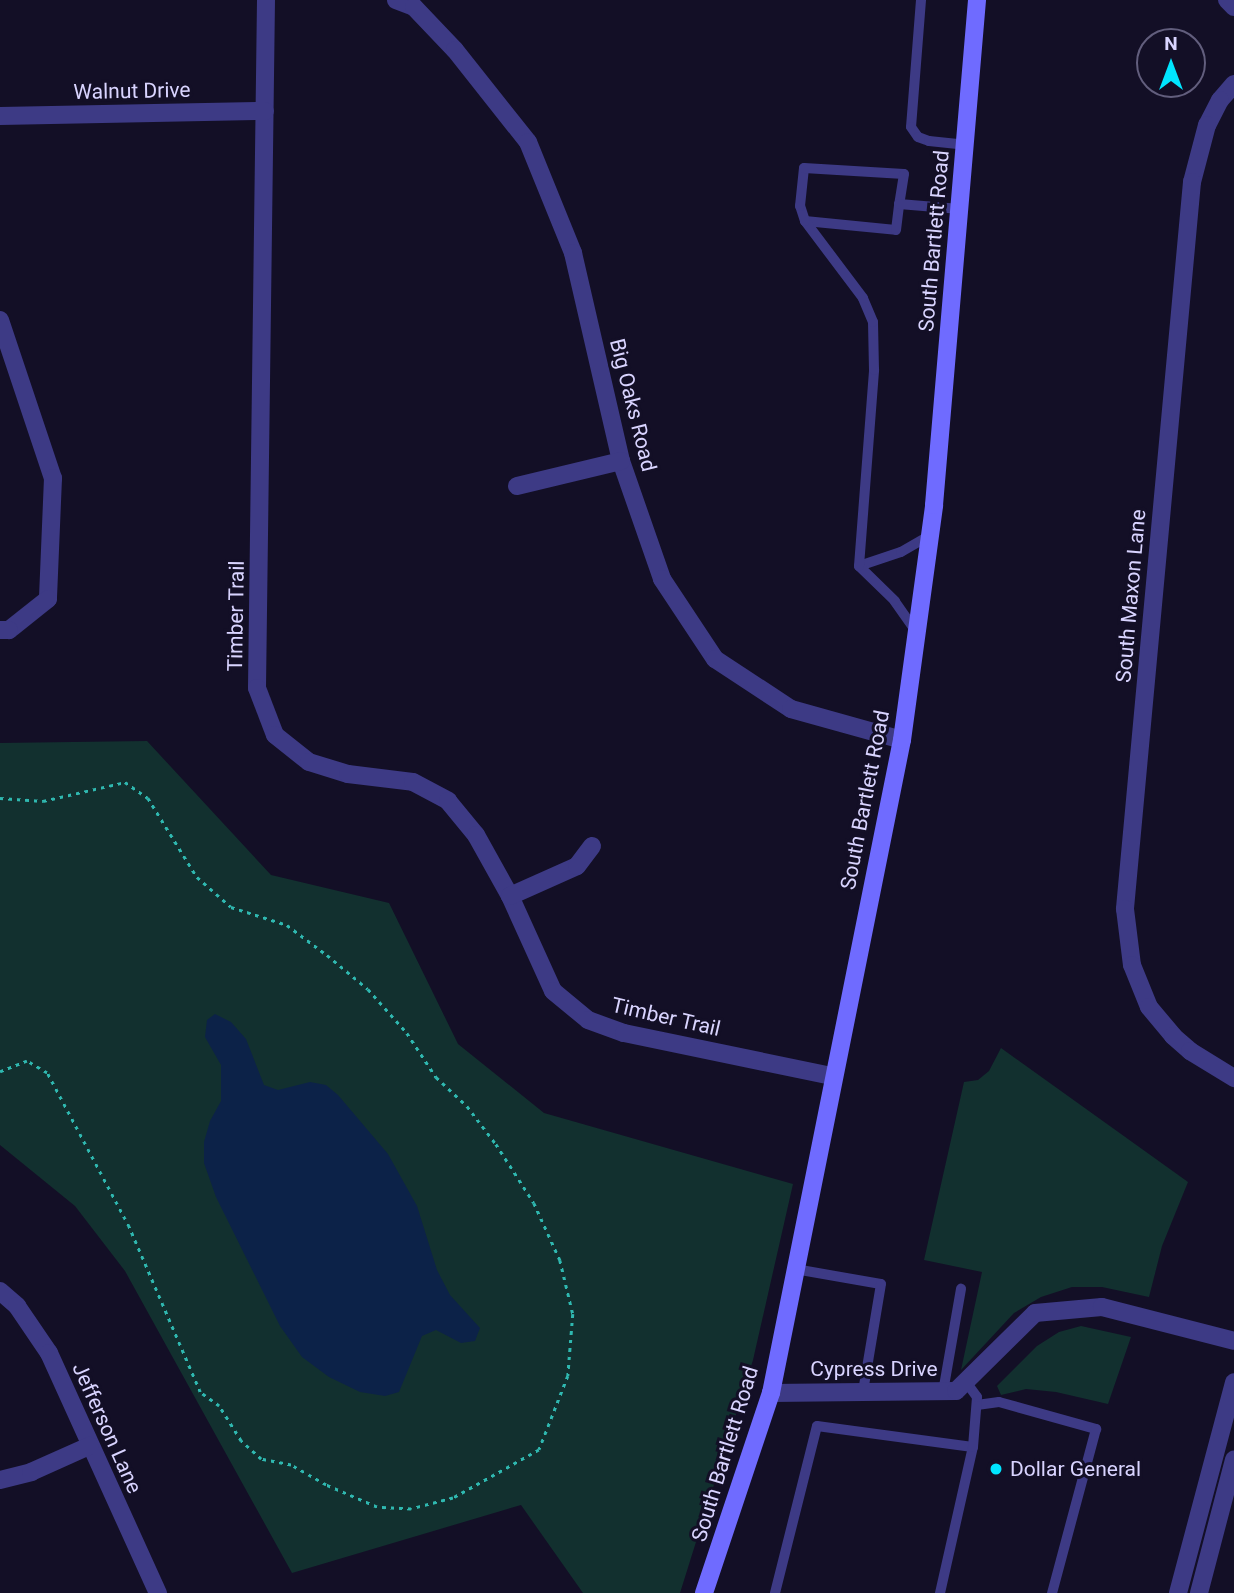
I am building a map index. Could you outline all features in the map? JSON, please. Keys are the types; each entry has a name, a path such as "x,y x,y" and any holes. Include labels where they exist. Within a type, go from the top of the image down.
{"main road":[{"name":"South Bartlett Road","path":"704,1593 771,1393 832,1076 902,740 930,535 978,0"}],"street":[{"name":"Timber Trail","path":"266,0 257,688 275,735 309,762 348,774 413,782 449,801 476,835 510,896 553,991 588,1020 624,1033 832,1076"},
{"name":"Big Oaks Road","path":"396,0 414,7 455,50 527,142 573,253 621,461 662,579 715,659 791,709 902,740"},
{"path":"1227,0 1234,7"},
{"name":"South Maxon Lane","path":"1234,84 1207,125 1192,182 1125,909 1132,965 1149,1007 1172,1036 1190,1051 1234,1078"},
{"name":"Walnut Drive","path":"0,117 265,111"},
{"path":"0,320 53,478 48,599 9,630 0,630"},
{"path":"517,486 621,461"},
{"path":"510,896 577,866 592,846"},
{"name":"Jefferson Lane","path":"0,1292 17,1306 49,1353 158,1593"},
{"name":"Cypress Drive","path":"771,1393 956,1391 1035,1313 1102,1307 1234,1340"},
{"path":"1178,1593 1234,1382"},
{"path":"0,1480 31,1472 89,1446"},
{"path":"1199,1593 1234,1461"}],"lane":[{"path":"921,0 911,127 918,137 929,141 965,145"},
{"path":"805,221 895,230 904,174 804,168 800,206 805,221 863,299 873,321 874,370 859,566"},
{"path":"899,204 960,209"},
{"path":"859,566 901,552 930,535"},
{"path":"859,566 895,601 916,634"},
{"path":"795,1269 881,1284 863,1392"},
{"path":"943,1392 961,1289"},
{"path":"940,1593 973,1447 977,1397 966,1382"},
{"path":"977,1405 999,1402 1096,1429 1052,1593"},
{"path":"775,1593 817,1426 973,1447"}],"path":[{"path":"0,798 43,801 125,782 148,798 197,877 231,906 287,925 368,989 407,1033 436,1077 467,1106 496,1144 534,1203 560,1259 573,1314 568,1376 539,1450 453,1498 411,1509 377,1507 326,1485 291,1465 261,1459 241,1441 219,1406 200,1392 129,1227 47,1073 27,1061 0,1072"}],"green space":[{"path":"147,741 271,875 389,903 458,1044 544,1113 793,1184 753,1360 680,1593 583,1593 521,1505 292,1573 125,1271 75,1206 0,1145 0,743"},
{"path":"1001,1048 1188,1182 1162,1246 1149,1297 1102,1287 1072,1287 1041,1297 1014,1313 961,1370 982,1272 924,1260 964,1082 978,1080 989,1071"},
{"path":"1081,1326 1131,1337 1108,1404 1056,1392 1026,1389 1001,1395 997,1386 1037,1346 1059,1332"}],"water":[{"path":"215,1014 231,1022 246,1039 264,1085 278,1090 310,1082 326,1085 338,1095 388,1154 417,1206 437,1270 450,1295 480,1328 475,1341 461,1343 436,1330 422,1336 399,1392 385,1396 360,1392 329,1377 302,1357 280,1326 216,1197 204,1163 204,1142 210,1121 221,1101 221,1065 205,1037 207,1020"}],"place":[{"name":"Dollar General","path":"996,1469"}]}
